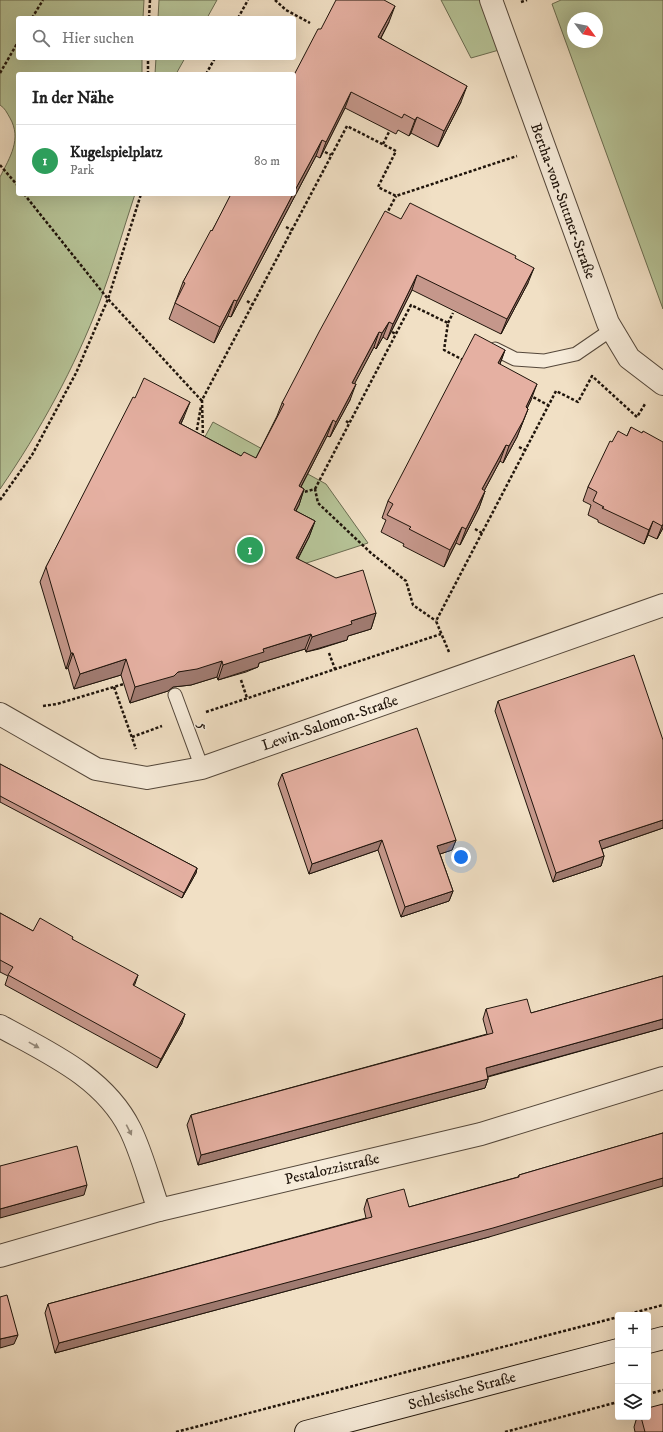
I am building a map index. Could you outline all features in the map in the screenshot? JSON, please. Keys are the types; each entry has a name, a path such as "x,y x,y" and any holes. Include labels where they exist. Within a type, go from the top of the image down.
{"street":[{"name":"Bertha-von-Suttner-Straße","path":"491,0 611,330 629,358 662,383"},
{"name":"Lewin-Salomon-Straße","path":"0,714 96,769 147,778 202,768 663,605"},
{"path":"0,1026 74,1067 108,1097 130,1129 159,1210"},
{"name":"Pestalozzistraße","path":"0,1256 159,1210 481,1134 663,1078"},
{"path":"651,1341 663,1338"},
{"name":"Schlesische Straße","path":"306,1432 615,1351"}],"lane":[{"path":"495,349 515,359 544,361 576,354 611,330"},
{"name":"5","path":"175,695 202,768"}],"path":[{"path":"33,16 43,0"},
{"path":"150,0 150,16"},
{"path":"239,16 248,0"},
{"path":"275,0 286,10 310,23"},
{"path":"0,73 16,45"},
{"path":"148,60 148,72"},
{"path":"207,72 215,60"},
{"path":"196,437 202,400 347,126 396,151 378,187 396,196"},
{"path":"383,144 389,132"},
{"path":"385,217 396,196 544,147"},
{"path":"325,152 331,155"},
{"path":"0,165 16,184"},
{"path":"26,196 108,299 202,400 203,439"},
{"path":"0,500 32,455 76,373 108,299 140,196"},
{"path":"286,227 292,230"},
{"path":"247,302 253,304"},
{"path":"448,323 411,305 315,489 318,502 371,553 406,581 413,605 436,621 459,678"},
{"path":"453,313 448,323 444,350 472,365"},
{"path":"392,332 396,334"},
{"path":"436,621 556,390 578,402 592,376 637,417 662,383"},
{"path":"528,394 548,405"},
{"path":"518,447 525,450"},
{"path":"294,495 315,489"},
{"path":"475,530 482,533"},
{"path":"132,737 441,634"},
{"path":"329,653 335,669"},
{"path":"241,680 247,698"},
{"path":"36,706 57,704 129,682"},
{"path":"114,687 147,778"},
{"path":"636,1312 663,1305"},
{"path":"176,1432 615,1318"},
{"path":"651,1393 663,1390"},
{"path":"505,1432 615,1403"}],"green space":[{"path":"0,0 144,0 143,16 16,16 16,60 142,60 142,72 16,72 16,196 134,196 105,288 90,326 68,374 43,421 0,489 0,177 11,155 15,141 15,133 10,118 5,109 0,105"},
{"path":"159,0 217,0 208,16 158,16"},
{"path":"441,0 481,0 499,50 471,58"},
{"path":"561,0 663,0 663,309 568,48 603,48 603,12 567,12 567,45 552,4"},
{"path":"156,60 184,60 177,72 155,72"},
{"path":"213,422 326,484 368,543 135,619 125,584"}],"building":[{"path":"336,0 384,0 395,6 378,37 467,86 444,131 417,117 415,120 404,114 402,118 351,92 326,142 322,140 296,188 296,72 318,29 321,29"},
{"path":"230,196 292,196 237,301 234,300 220,327 175,303 185,283 183,282 211,230 212,231"},
{"path":"410,203 516,256 515,258 534,268 507,319 417,275 393,324 389,322 382,333 379,332 352,383 356,384 336,422 333,420 299,486 304,489 294,510 315,521 296,558 336,578 363,570 376,613 351,621 352,624 312,637 311,634 263,649 264,652 223,665 222,661 197,669 178,672 174,676 135,687 126,659 80,674 73,653 71,653 46,567 133,397 135,398 144,378 190,402 179,423 241,456 244,452 256,458 284,404 282,403 319,332 385,211 401,219"},
{"path":"475,334 505,350 498,363 537,384 526,407 528,409 523,421 509,446 506,445 482,489 485,491 466,529 462,527 450,550 409,529 411,527 387,515 393,504 388,501"},
{"path":"631,427 642,433 643,431 663,442 663,524 662,526 653,521 649,530 602,508 604,507 593,501 597,492 588,487 610,441 612,442 618,431 627,436"},
{"path":"634,655 663,740 663,820 599,841 604,856 556,873 498,701"},
{"path":"417,728 456,840 437,846 453,891 405,907 382,840 312,864 282,774"},
{"path":"0,764 197,868 184,893 0,796"},
{"path":"0,913 33,931 40,918 73,937 72,939 138,975 133,985 185,1014 161,1059 8,975 13,967 0,960"},
{"path":"663,976 663,1019 486,1068 488,1079 201,1155 191,1115 493,1033 486,1009 527,999 531,1013"},
{"path":"663,1133 663,1178 493,1228 59,1343 48,1304 372,1217 367,1199 404,1189 409,1207 519,1177 519,1175"},
{"path":"77,1146 87,1185 0,1209 0,1166"},
{"path":"7,1295 18,1335 0,1339 0,1297"},
{"path":"663,1404 663,1432 645,1432 642,1420 651,1420 651,1407"}],"place":[{"name":"Kugelspielplatz","path":"250,550"}]}
